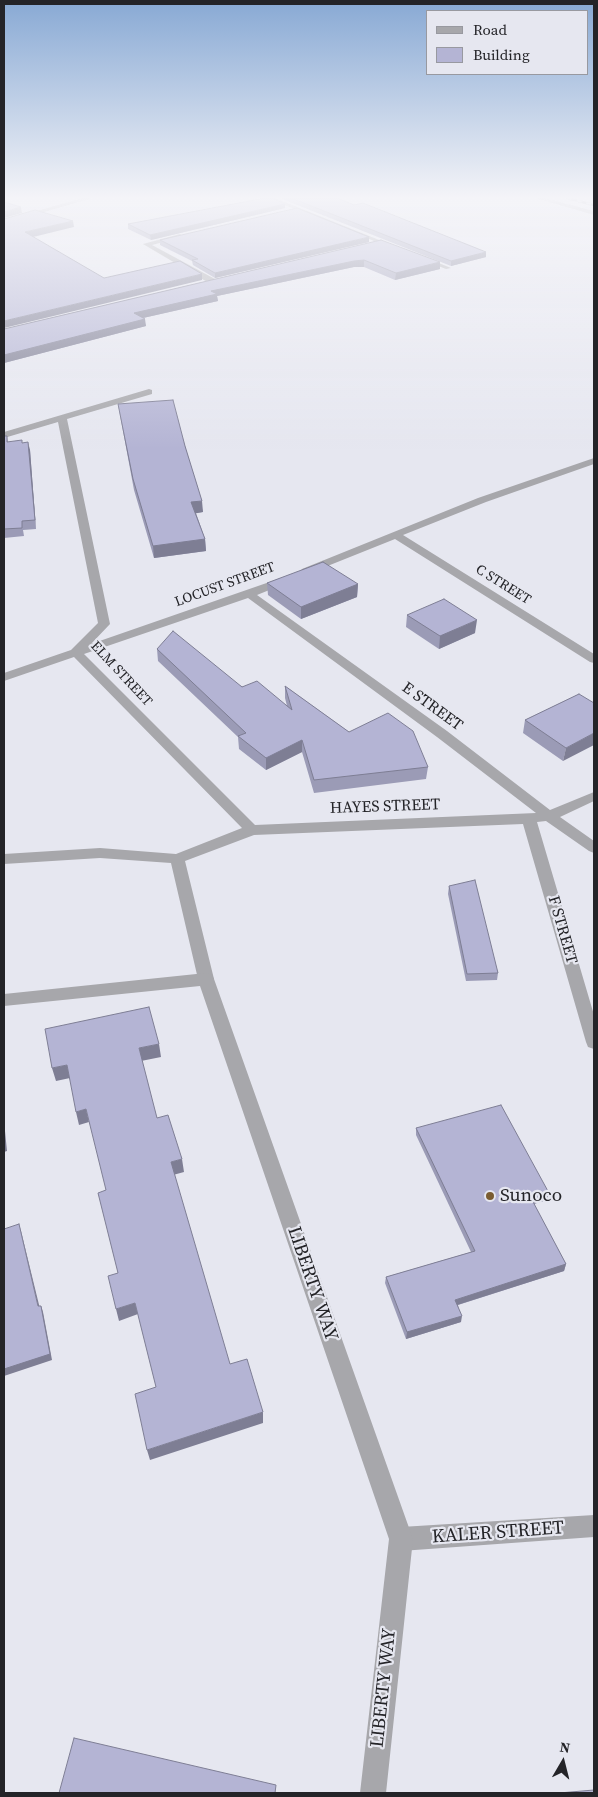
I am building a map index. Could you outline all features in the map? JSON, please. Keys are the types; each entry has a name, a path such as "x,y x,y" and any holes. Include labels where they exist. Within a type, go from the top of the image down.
{"street":[{"path":"203,283 208,282"},
{"path":"4,435 149,392"},
{"name":"ELM STREET","path":"62,419 104,624 76,652 252,830"},
{"name":"LOCUST STREET","path":"4,677 249,594 482,500 594,461"},
{"name":"C STREET","path":"396,536 594,659"},
{"name":"E STREET","path":"249,594 442,734 594,848"},
{"name":"HAYES STREET","path":"177,859 252,830 529,819 549,816 594,796"},
{"name":"F STREET","path":"529,819 594,1042"},
{"path":"4,859 100,853 177,859"},
{"name":"LIBERTY WAY","path":"177,859 206,979 401,1539 372,1793"},
{"path":"4,1000 206,979"},
{"name":"KALER STREET","path":"401,1539 594,1526"}],"building":[{"path":"4,282 169,282 4,321"},
{"path":"204,282 255,282 211,291 217,294 134,313 145,319 4,355 4,329"},
{"path":"173,400 202,501 191,502 205,539 153,546 133,479 118,404"},
{"path":"4,436 7,436 7,442 22,440 22,443 28,442 35,520 22,521 22,528 4,529"},
{"path":"323,562 358,584 301,607 267,583"},
{"path":"444,599 477,620 440,636 407,615"},
{"path":"173,631 242,687 257,681 292,710 285,686 349,732 388,713 413,731 428,767 314,780 302,740 266,758 238,736 246,733 157,649"},
{"path":"579,694 594,703 594,733 566,748 525,720"},
{"path":"475,880 498,973 467,974 449,886"},
{"path":"149,1007 159,1044 139,1048 157,1118 168,1115 182,1159 171,1162 230,1364 247,1359 263,1412 147,1450 135,1394 156,1387 135,1303 116,1309 108,1276 118,1273 98,1193 106,1190 86,1109 76,1112 67,1065 52,1068 45,1029"},
{"path":"501,1105 549,1193 531,1198 566,1264 455,1300 462,1316 407,1332 386,1277 475,1251 416,1128"},
{"path":"19,1224 38,1306 41,1306 50,1354 4,1369 4,1229"},
{"path":"74,1738 276,1785 275,1793 59,1793"},
{"path":"594,1790 594,1793 559,1793"}],"place":[{"name":"Sunoco","path":"490,1196"}]}
